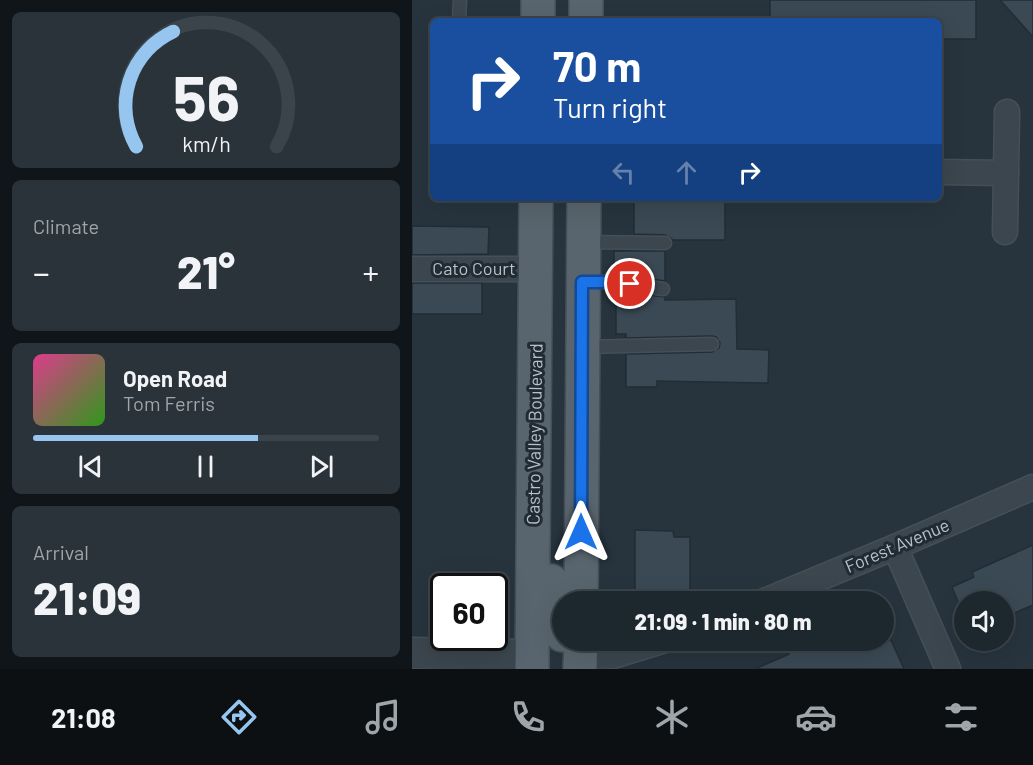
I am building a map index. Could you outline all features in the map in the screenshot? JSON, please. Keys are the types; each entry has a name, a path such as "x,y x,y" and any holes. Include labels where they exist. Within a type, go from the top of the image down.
{"main road":[{"path":"538,0 538,18"},
{"path":"586,0 586,18"},
{"name":"Castro Valley Boulevard","path":"536,201 536,664"},
{"path":"582,591 597,346 582,282 584,201"},
{"path":"535,314 550,371 553,419 552,614"}],"street":[{"path":"1005,232 1006,112"},
{"path":"942,172 1006,173"},
{"name":"Cato Court","path":"412,268 536,268"},
{"name":"Forest Avenue","path":"789,591 1033,488"},
{"path":"895,547 949,669"},
{"path":"589,651 613,656 629,651"},
{"path":"412,653 536,664"}],"lane":[{"path":"459,18 460,0"},
{"path":"583,242 665,243"},
{"path":"582,282 613,282 663,289"},
{"path":"597,346 712,344"}],"building":[{"path":"770,0 976,0 976,39 942,39 942,18 770,18"},
{"path":"1000,0 1033,0 1033,37"},
{"path":"634,201 725,201 725,240 673,240 665,235 634,234"},
{"path":"412,226 489,227 488,254 412,255"},
{"path":"614,251 665,251 665,281 616,274"},
{"path":"412,283 482,283 482,314 412,314"},
{"path":"616,291 665,297 665,300 736,299 737,349 769,350 768,383 657,381 657,387 626,387 626,354 712,352 719,348 720,343 716,337 712,336 626,338 626,334 616,334"},
{"path":"635,530 673,531 674,537 690,537 690,591 635,591"},
{"path":"1033,545 1033,605 1014,613 1014,591 954,592 952,587 974,577 972,572"},
{"path":"894,647 904,669 755,669 789,654 788,651 894,651"}],"route":[{"path":"581,532 582,282 630,284"}]}
